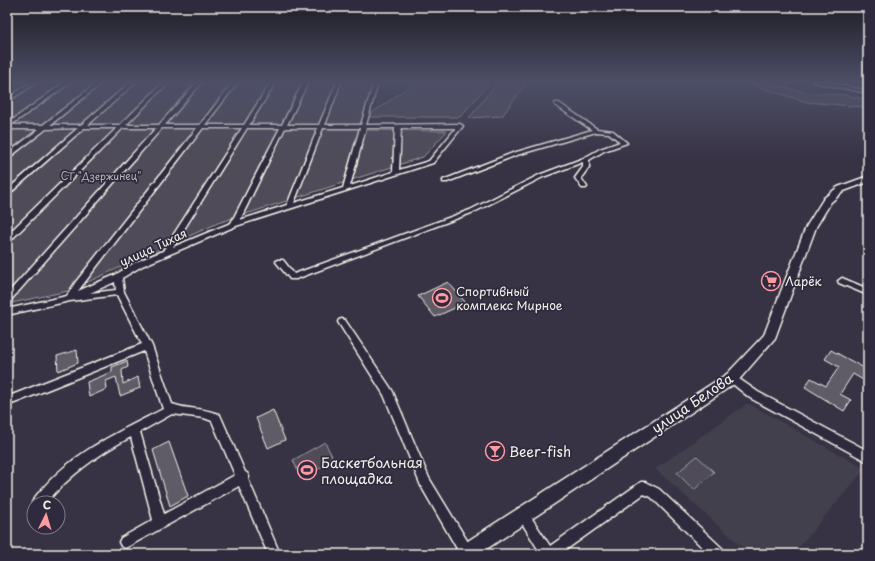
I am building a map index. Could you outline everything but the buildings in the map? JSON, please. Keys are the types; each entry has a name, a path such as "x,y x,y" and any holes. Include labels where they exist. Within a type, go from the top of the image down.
{"main road":[{"name":"улица Белова","path":"464,553 523,516 732,378 769,338 785,300 811,226 827,200 841,189 868,179"}],"street":[{"path":"7,127 33,108"},
{"path":"7,157 68,108"},
{"path":"7,193 104,108"},
{"path":"7,239 140,108"},
{"path":"7,299 177,108"},
{"path":"70,298 78,285 216,108"},
{"path":"166,252 257,108"},
{"path":"234,224 293,108"},
{"path":"290,205 329,108"},
{"path":"346,188 368,108"},
{"path":"563,108 596,130"},
{"name":"улица Тихая","path":"172,409 168,408 147,346 120,292 118,277 139,264 234,224 290,205 431,162 460,126 398,127"},
{"path":"7,127 398,127 396,172"},
{"path":"280,262 293,277 472,211 542,176 586,159 602,150 624,143 611,132 596,130 515,154 445,181"},
{"path":"584,187 578,178 586,167 586,159"},
{"path":"70,298 118,277"},
{"path":"842,281 868,292"},
{"path":"7,312 70,298 120,292"},
{"path":"342,322 388,393 425,482 464,553"},
{"path":"7,402 147,346"},
{"path":"732,378 754,395 868,457"},
{"path":"46,495 68,471 85,457 172,409 207,413 216,418 274,554"},
{"path":"134,430 160,523"},
{"path":"126,542 242,477"},
{"path":"523,516 549,554 641,488 645,488 655,493 718,554"}],"shaded area":[{"path":"748,403 865,469 793,554 750,554 655,469"}],"green space":[{"name":"СТ \"Дзержинец\"","path":"7,108 366,108 360,130 447,131 423,157 218,223 68,291 7,304"},
{"path":"379,108 468,108 460,117 366,117"},
{"path":"477,108 508,108 502,116 469,118"},
{"name":"Баскетбольная площадка","path":"325,442 334,460 301,479 293,460"},
{"path":"697,456 714,472 694,490 677,473"}],"place":[{"name":"Ларёк","path":"771,281"},
{"name":"Спортивный комплекс Мирное","path":"442,298"},
{"name":"Beer-fish","path":"495,451"},
{"name":"Баскетбольная площадка","path":"307,470"}]}
